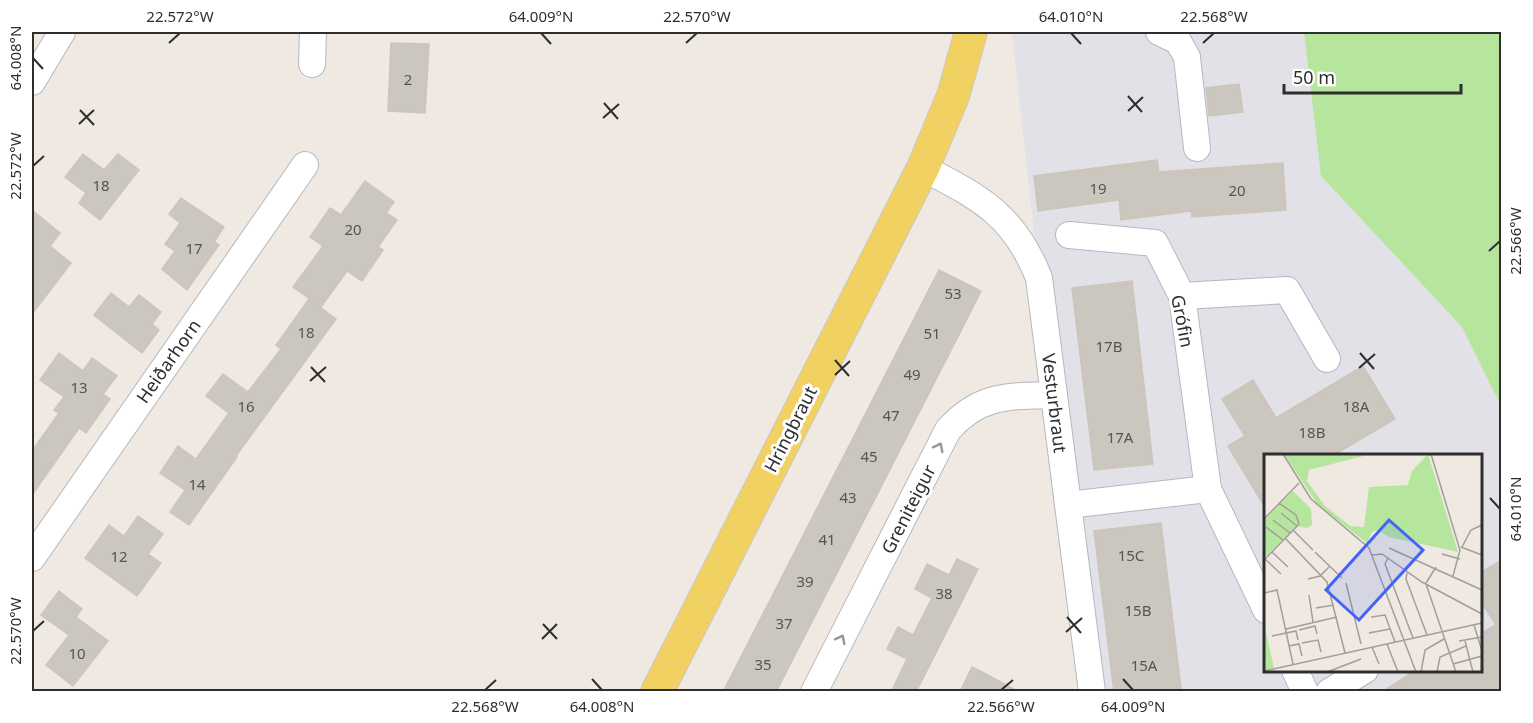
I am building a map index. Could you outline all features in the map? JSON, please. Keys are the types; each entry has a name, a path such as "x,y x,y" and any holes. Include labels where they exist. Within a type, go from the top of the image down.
{"main road":[{"name":"Hringbraut","path":"657,692 923,168 953,96 971,32"}],"street":[{"path":"32,82 62,32"},
{"path":"312,64 313,32"},
{"path":"1159,32 1178,41 1187,57 1197,148"},
{"name":"Heiðarhorn","path":"32,558 305,165"},
{"name":"Vesturbraut","path":"923,168 965,190 991,207 1019,238 1031,257 1039,278 1092,692"},
{"name":"Grófin","path":"1069,235 1155,243 1182,296 1208,489 1264,606"},
{"path":"1182,296 1287,290 1327,359"},
{"name":"Greniteigur","path":"814,692 948,430 969,410 996,398 1054,395"},
{"path":"1068,505 1208,489"},
{"path":"1296,672 1305,692"},
{"path":"1329,692 1362,672"}],"shaded area":[{"path":"1012,32 1304,32 1321,176 1462,327 1501,406 1501,691 1092,691 1039,278"}],"green space":[{"path":"1304,32 1501,32 1501,406 1462,327 1321,176"}],"building":[{"path":"391,43 429,44 425,113 388,111"},
{"path":"1239,84 1243,112 1209,116 1206,88"},
{"path":"83,154 104,170 118,154 139,170 100,220 79,203 86,193 65,177"},
{"path":"1157,160 1159,172 1283,163 1286,210 1192,217 1191,211 1121,220 1119,200 1038,211 1034,176"},
{"path":"365,181 394,202 386,213 397,220 378,247 383,250 362,281 347,271 321,307 293,287 323,246 310,237 330,208 341,215"},
{"path":"181,198 224,227 214,242 219,245 187,290 162,269 175,251 165,244 180,223 169,214"},
{"path":"32,210 60,233 50,246 71,263 32,314"},
{"path":"939,270 981,291 968,317 776,692 723,692"},
{"path":"1132,281 1153,464 1094,470 1072,288"},
{"path":"111,293 129,307 139,295 161,312 152,324 159,330 142,353 94,315"},
{"path":"309,299 336,319 236,456 189,525 170,512 185,490 160,473 178,446 196,459 229,413 206,396 223,374 248,392 281,349 276,345"},
{"path":"59,353 83,371 92,358 117,376 103,394 110,399 86,433 79,428 32,495 32,451 59,413 54,410 64,397 40,380"},
{"path":"1363,366 1395,419 1335,454 1264,454 1264,506 1228,446 1245,436 1222,399 1253,380 1276,418"},
{"path":"138,516 163,534 148,554 161,563 137,596 85,558 109,525 124,536"},
{"path":"1161,523 1181,688 1152,692 1114,692 1094,531"},
{"path":"957,559 978,569 916,692 891,692 907,659 887,649 898,627 913,635 932,598 915,589 927,564 949,575"},
{"path":"1502,560 1502,692 1382,692 1413,672 1482,672 1482,633 1496,625 1482,603 1482,572"},
{"path":"59,591 82,609 76,617 108,641 73,686 46,665 69,635 41,615"},
{"path":"972,667 984,673 1019,692 960,692"}]}
